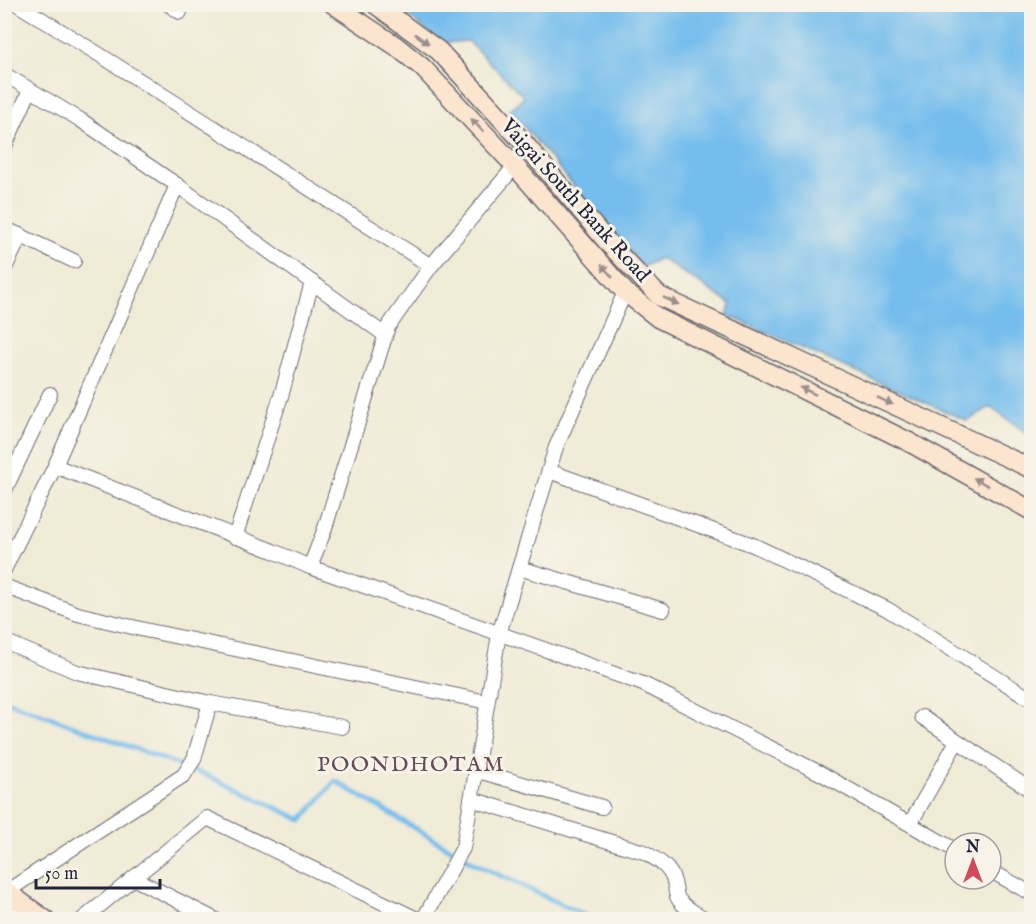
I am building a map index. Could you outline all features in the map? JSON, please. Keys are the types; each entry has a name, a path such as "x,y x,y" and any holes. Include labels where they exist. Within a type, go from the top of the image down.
{"street":[{"path":"17,4 431,266"},
{"path":"37,17 45,4"},
{"path":"168,4 180,12"},
{"name":"Vaigai South Bank Road","path":"333,4 423,67 515,166 625,291 658,318 909,442 1032,511"},
{"name":"Vaigai South Bank Road","path":"375,4 439,51 524,142 610,245 659,296 1032,470"},
{"path":"4,74 79,119 177,185 385,335"},
{"path":"4,148 30,90"},
{"path":"310,567 324,531 388,327 431,266 515,166"},
{"path":"5,569 55,466 177,185"},
{"path":"4,228 74,261"},
{"path":"4,270 21,235"},
{"path":"235,537 282,393 312,282"},
{"path":"82,920 207,818 421,920 463,848 499,634 556,447 625,291"},
{"path":"4,492 50,394"},
{"path":"55,466 310,567 643,684 822,774 943,843"},
{"path":"549,471 764,550 887,609 1032,700"},
{"path":"519,568 663,610"},
{"path":"4,586 78,614 487,702"},
{"path":"4,641 77,672 210,703 342,727"},
{"path":"46,920 12,901 184,775 194,759 210,703"},
{"path":"922,717 1032,791"},
{"path":"910,824 957,741"},
{"path":"476,770 602,807"},
{"path":"471,799 644,852 661,862 670,872 679,900 707,920"},
{"path":"133,878 216,920"},
{"path":"1003,878 1032,894"}],"water":[{"path":"394,5 1031,5 1031,436 990,407 967,421 727,315 731,304 661,258 642,267 510,110 524,97 468,41 443,43"}],"waterway":[{"path":"4,700 206,775 302,820 335,781 476,864 595,920"}],"district":[{"name":"POONDHOTAM","path":"411,763"}]}
